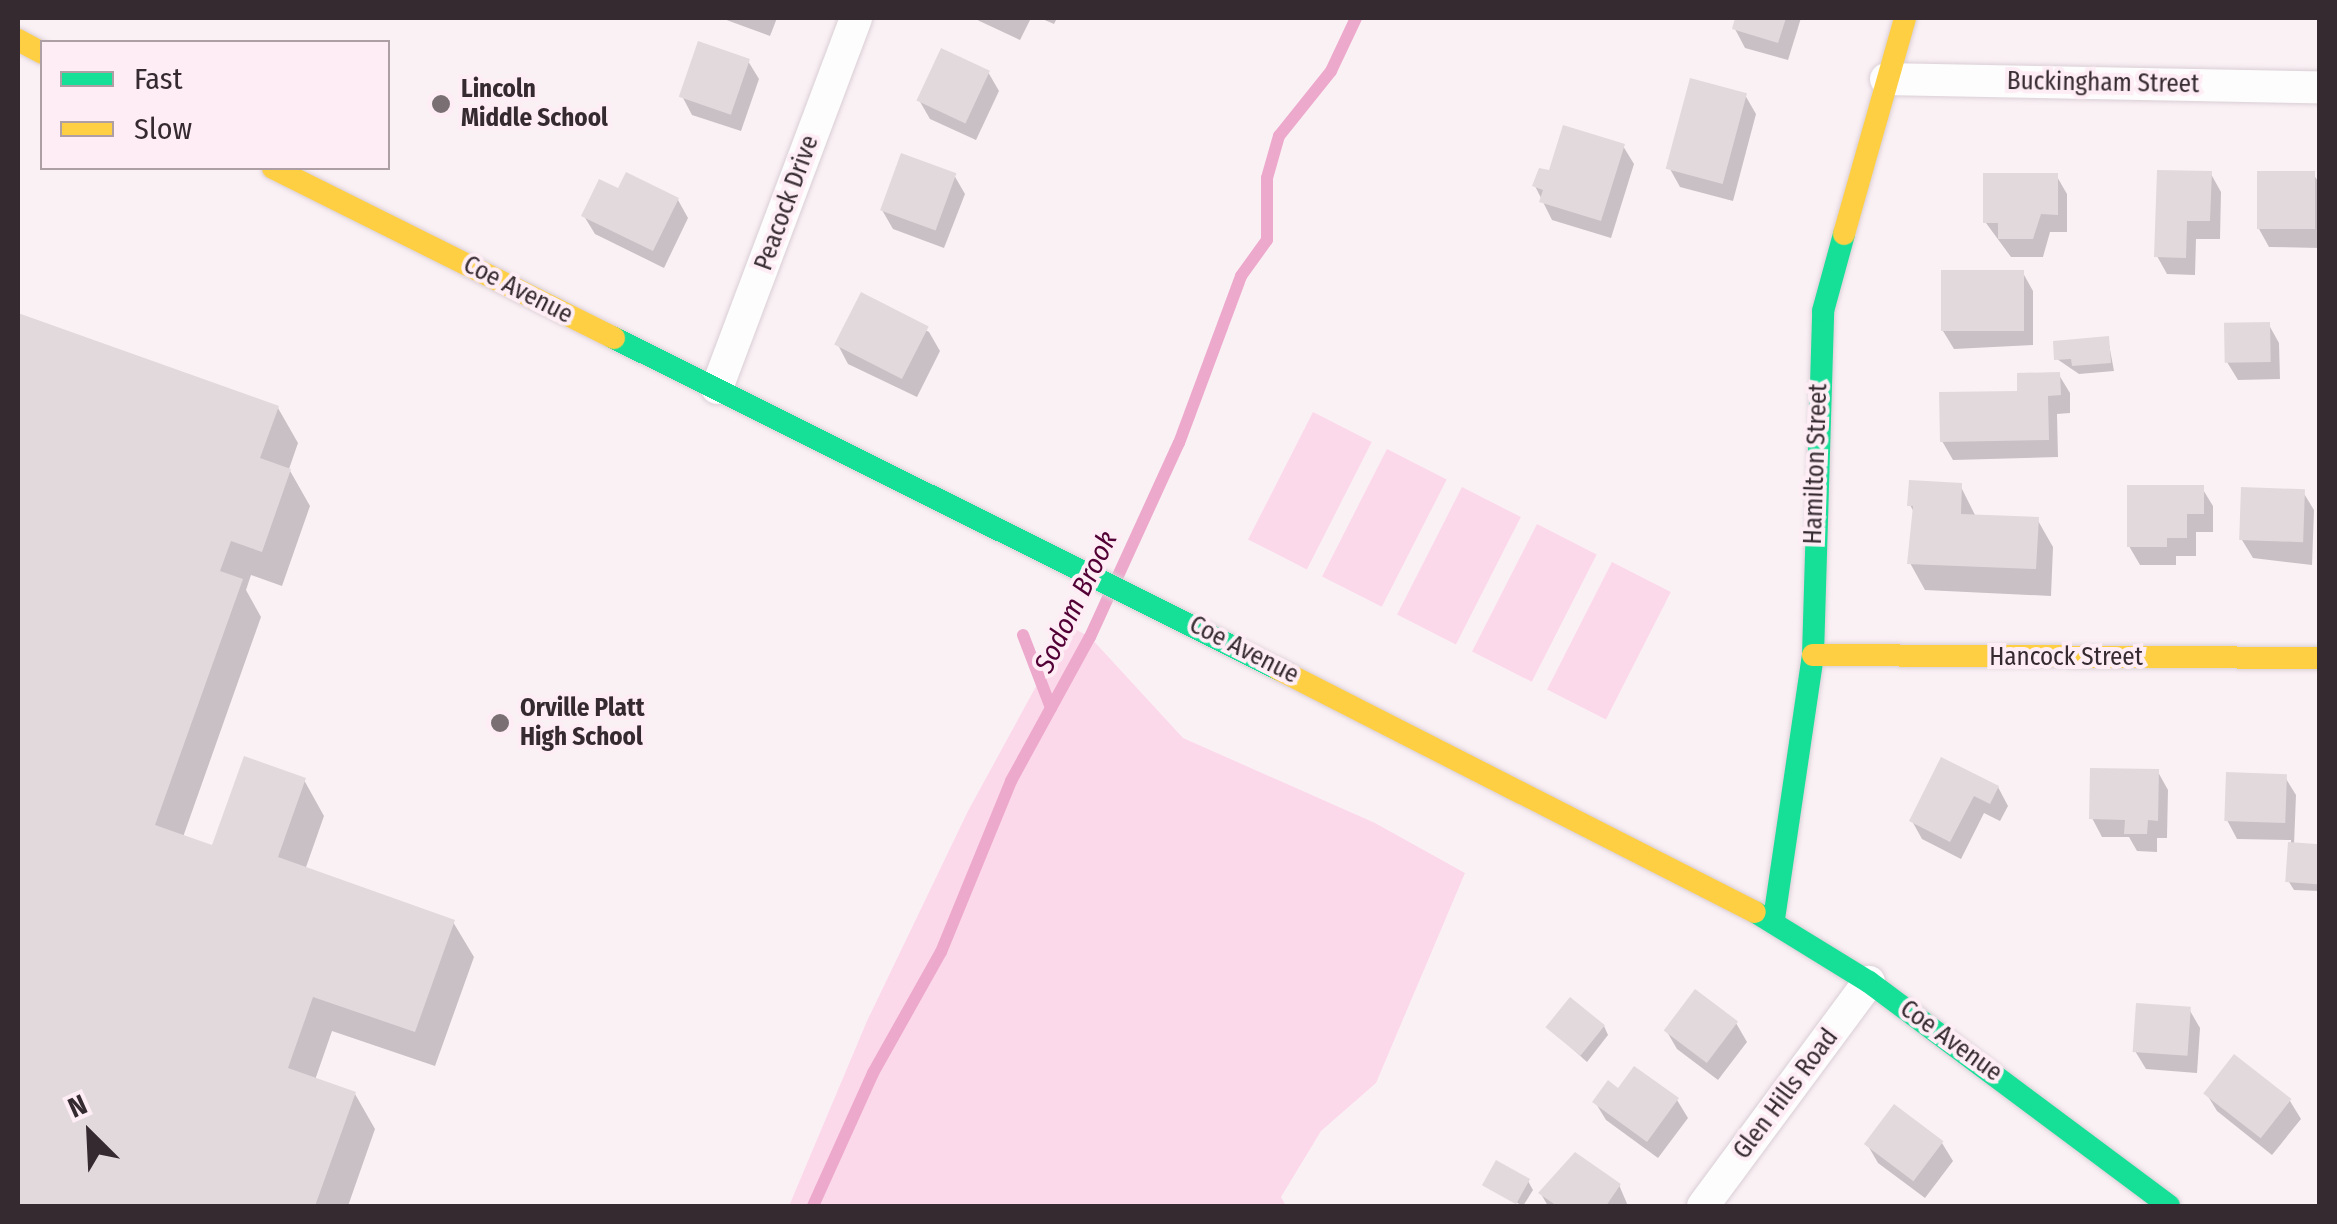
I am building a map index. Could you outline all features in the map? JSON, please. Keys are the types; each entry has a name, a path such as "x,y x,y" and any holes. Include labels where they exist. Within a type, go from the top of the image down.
{"street":[{"name":"Peacock Drive","path":"718,388 856,18"},
{"name":"Hamilton Street","path":"1774,918 1813,655 1823,311 1905,18"},
{"path":"18,40 40,52"},
{"name":"Buckingham Street","path":"1886,80 2320,87"},
{"name":"Coe Avenue","path":"276,170 1074,564 1774,918 1870,982 2169,1206"},
{"name":"Hancock Street","path":"1813,655 2320,658"},
{"name":"Glen Hills Road","path":"1703,1206 1870,982"}],"shaded area":[{"path":"1313,412 1372,442 1307,569 1248,539"},
{"path":"1387,449 1447,479 1382,607 1322,576"},
{"path":"1462,487 1521,517 1456,644 1397,614"},
{"path":"1537,524 1597,554 1532,682 1472,651"},
{"path":"1612,562 1671,592 1606,719 1547,689"},
{"path":"1069,626 1090,637 1183,738 1375,823 1465,873 1376,1083 1321,1131 1281,1197 1286,1206 789,1206 867,1021 968,811"}],"building":[{"path":"1735,18 1786,18 1778,43 1732,29"},
{"path":"698,41 750,59 731,115 679,97"},
{"path":"941,48 990,71 965,123 916,101"},
{"path":"1690,78 1747,93 1723,184 1666,169"},
{"path":"1563,125 1625,144 1601,221 1539,202 1543,190 1532,186 1539,168 1549,170"},
{"path":"901,153 956,173 936,231 880,210"},
{"path":"2157,170 2212,171 2210,221 2187,221 2186,258 2154,257"},
{"path":"2257,171 2315,171 2315,229 2257,229"},
{"path":"626,172 679,198 653,251 581,216 599,179 618,188"},
{"path":"1983,173 2058,173 2058,215 2041,214 2033,239 1998,239 1998,223 1983,223"},
{"path":"1941,270 2024,270 2024,331 1941,331"},
{"path":"861,292 929,327 902,379 834,345"},
{"path":"18,313 279,406 260,458 291,469 262,552 231,541 220,571 243,579 155,825 212,845 244,756 306,778 278,857 455,920 415,1032 313,997 288,1068 356,1092 315,1206 18,1206"},
{"path":"2270,322 2271,362 2225,363 2224,323"},
{"path":"2109,336 2111,363 2072,366 2071,359 2054,360 2053,341"},
{"path":"2060,372 2061,395 2048,396 2049,440 1940,442 1939,392 2017,391 2017,373"},
{"path":"1909,480 1962,483 1961,514 2039,517 2036,569 1907,564 1913,506 1907,506"},
{"path":"2127,485 2204,485 2204,514 2187,514 2187,538 2167,538 2167,547 2127,547"},
{"path":"2241,487 2305,489 2303,542 2239,540"},
{"path":"1941,757 1999,786 1990,804 1974,796 1950,842 1909,821"},
{"path":"2090,768 2159,769 2158,821 2148,820 2147,834 2124,834 2125,820 2089,819"},
{"path":"2226,772 2287,774 2285,823 2224,821"},
{"path":"2288,842 2320,844 2317,884 2285,882"},
{"path":"1695,989 1738,1021 1707,1063 1664,1031"},
{"path":"1570,997 1605,1025 1580,1056 1545,1027"},
{"path":"2136,1003 2191,1007 2187,1056 2133,1052"},
{"path":"2234,1054 2292,1099 2261,1138 2203,1093"},
{"path":"1634,1066 1679,1098 1647,1142 1592,1102 1608,1080 1618,1088"},
{"path":"1894,1104 1944,1141 1913,1181 1864,1144"},
{"path":"1575,1152 1621,1184 1606,1206 1557,1206 1538,1193"},
{"path":"1496,1160 1530,1179 1516,1204 1482,1185"}],"waterway":[{"name":"Sodom Brook","path":"813,1206 873,1073 941,952 1011,781 1090,637 1179,443 1241,276 1267,240 1267,178 1279,136 1331,71 1356,18"},
{"path":"1023,635 1051,708"}],"traffic: fast":[{"path":"1774,919 1813,655 1823,311 1844,234"},
{"path":"614,338 1278,669"},
{"path":"1755,912 1869,982 2169,1206"}],"traffic: slow":[{"path":"1844,234 1905,18"},
{"path":"18,40 40,52"},
{"path":"277,170 614,338"},
{"path":"1813,655 2320,658"},
{"path":"1278,669 1755,912"}],"place":[{"name":"Lincoln Middle School","path":"441,104"},
{"name":"Orville Platt High School","path":"500,723"}]}
